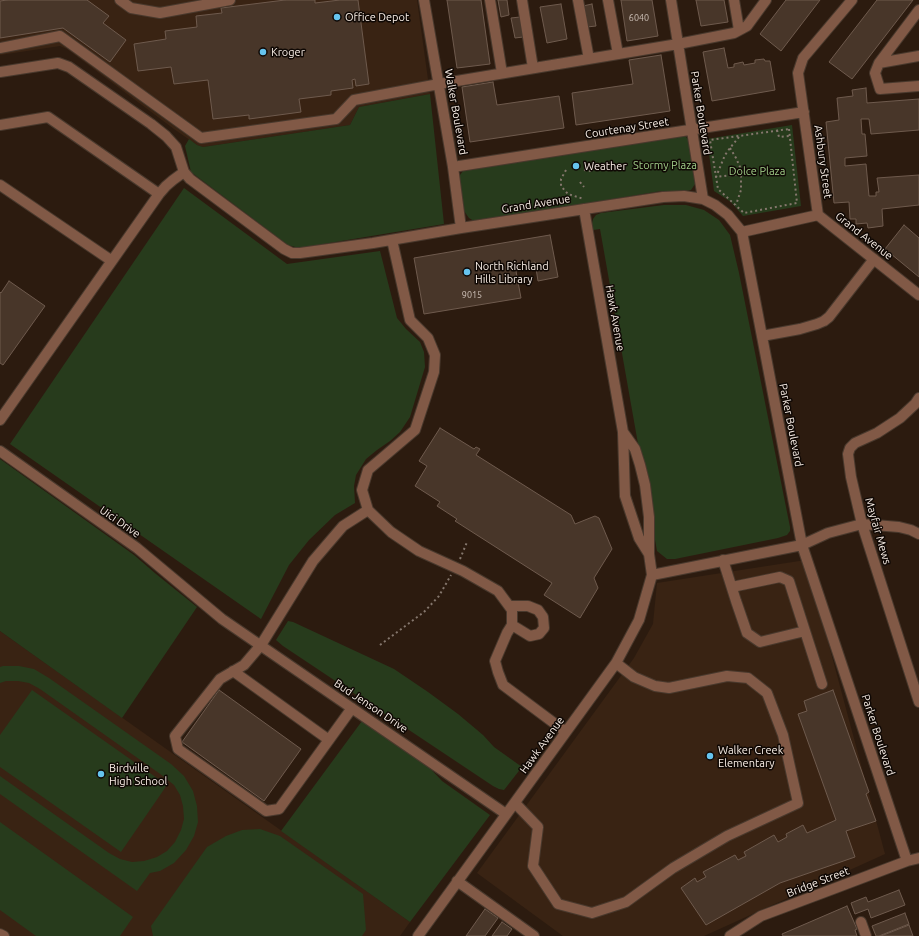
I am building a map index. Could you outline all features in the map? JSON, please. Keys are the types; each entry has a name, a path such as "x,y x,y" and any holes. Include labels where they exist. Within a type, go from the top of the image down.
{"street":[{"path":"120,0 132,8 160,13 230,0"},
{"name":"Walker Boulevard","path":"424,0 453,167 461,228"},
{"path":"490,0 502,73"},
{"path":"522,0 533,68"},
{"path":"578,0 589,59"},
{"path":"608,0 618,54"},
{"name":"Parker Boulevard","path":"671,0 703,199 715,205 728,215 742,232 802,545 907,861"},
{"path":"734,0 739,30"},
{"name":"Ashbury Street","path":"818,215 798,73 803,58 852,0"},
{"path":"0,48 60,36 201,138 336,119 354,100 734,33 747,26 764,1"},
{"path":"919,10 878,64 875,73 880,89 919,86"},
{"path":"878,64 919,56"},
{"path":"0,72 58,63 70,67 166,136 176,146 184,172 173,180 159,194 0,420"},
{"name":"Courtenay Street","path":"453,167 804,112"},
{"path":"0,125 48,117 159,194"},
{"name":"Grand Avenue","path":"184,172 190,179 292,254 373,243 663,197 684,196 703,199"},
{"path":"0,185 112,261"},
{"name":"Hawk Avenue","path":"584,209 623,432 625,496 639,538 649,554"},
{"name":"Grand Avenue","path":"742,232 818,215 919,295"},
{"path":"392,240 410,320 428,338 435,355 434,372 415,430 368,470 362,490 368,510 391,532 419,551 498,591 512,610 512,626 507,633 495,661 503,686 566,732"},
{"path":"762,336 800,329 824,321 829,317 874,259"},
{"name":"Mayfair Mews","path":"919,398 915,404 900,418 877,433 855,443 850,448 848,454 851,477 862,524 919,702"},
{"name":"Hawk Avenue","path":"420,935 457,881 616,663 639,620 652,575 649,554 649,518 645,486 640,464 635,449 623,432"},
{"name":"Uici Drive","path":"0,451 137,548 222,618"},
{"path":"352,708 279,809 266,811 178,749 176,736 220,679 244,666 261,645 313,561 343,526 368,510"},
{"path":"652,575 802,545 828,533 862,524 899,527 919,534"},
{"path":"723,560 747,633 760,642 805,631"},
{"path":"732,587 780,577 789,581 822,684"},
{"path":"509,606 528,606 538,610 543,617 544,628 539,634 530,636 512,626"},
{"name":"Bud Jenson Drive","path":"222,618 506,814"},
{"path":"515,803 538,827 533,866 558,904 592,913 626,902 672,868 727,836 798,803 782,735 767,693 748,678 727,676 669,688 655,686 634,677 616,663"},
{"path":"233,671 329,740"},
{"name":"Bridge Street","path":"730,936 761,916 833,888 919,858"},
{"path":"457,881 534,936"},
{"path":"861,922 866,936"},
{"path":"0,934 4,936"}],"path":[{"path":"789,128 790,136 797,204 744,213 718,189 710,140 789,128"},
{"path":"778,130 779,137 790,136"},
{"path":"716,177 722,161 740,136"},
{"path":"730,148 740,167 741,174 741,190 736,205"},
{"path":"566,170 561,179 561,186 568,194 585,199 576,200"},
{"path":"584,170 591,171"},
{"path":"716,177 741,174"},
{"path":"580,182 584,187"},
{"path":"380,645 424,612 439,596 455,568 467,542"}],"shaded area":[{"path":"0,0 417,0 430,94 359,107 350,125 203,147 197,145 174,129 67,49 60,46 0,55"},
{"name":"Walker Creek Elementary","path":"806,560 885,854 704,936 563,936 477,873 634,658 653,624 657,583"},
{"name":"Birdville High School","path":"0,631 410,922 400,936 0,936"}],"green space":[{"path":"430,94 444,224 299,248 288,245 191,172 185,146 189,139 197,145 203,147 350,125 359,107"},
{"name":"Dolce Plaza","path":"792,125 801,206 743,216 731,202 714,191 707,139"},
{"name":"Stormy Plaza","path":"683,135 689,141 695,184 691,190 661,191 480,221 474,221 469,218 464,211 459,179 463,171"},
{"path":"184,188 287,264 380,251 397,318 420,342 424,352 425,367 410,417 400,432 366,459 356,475 354,486 355,503 335,515 309,540 289,565 261,619 10,444"},
{"path":"664,205 686,205 704,210 719,220 730,235 790,527 790,531 787,535 778,538 675,559 667,559 657,551 600,229 593,230 592,224 596,215 601,213"},
{"path":"0,459 134,555 197,607 122,718 0,631"},
{"path":"288,621 394,669 458,714 483,735 494,747 522,767 504,790 493,786 283,646 276,640"},
{"path":"19,666 34,669 49,678 171,764 184,776 193,791 197,806 198,822 194,836 186,850 174,863 160,871 150,873 137,891 0,794 0,776 109,853 120,859 132,862 144,861 157,857 167,851 175,842 181,830 184,819 180,795 174,785 163,776 40,689 29,683 18,681 6,681 0,683 0,667"},
{"path":"32,690 167,785 121,852 0,767 0,735"},
{"path":"362,721 424,762 442,781 490,815 410,922 281,831"},
{"path":"0,822 133,917 120,936 36,936 0,910"},
{"path":"260,829 280,836 363,894 366,930 362,936 153,936 151,926 207,847 226,836 242,830"}],"building":[{"path":"87,0 109,16 103,23 126,40 110,62 63,28 0,38 0,1"},
{"path":"285,0 315,0 315,3 340,0 358,0 369,84 356,86 355,79 352,80 353,88 331,91 331,95 299,99 301,112 249,119 249,115 213,119 208,80 174,84 171,67 138,71 134,44 166,39 165,31 197,27 196,16 222,13 221,8"},
{"path":"447,0 481,0 490,64 457,68"},
{"path":"498,0 507,0 509,15 501,17"},
{"path":"621,0 652,0 658,36 627,41"},
{"path":"696,0 724,0 728,22 701,26"},
{"path":"786,0 820,0 781,51 760,34"},
{"path":"877,0 913,0 852,79 829,62"},
{"path":"561,4 567,39 547,43 540,7"},
{"path":"592,4 596,26 587,27 583,6"},
{"path":"520,17 523,37 515,38 511,18"},
{"path":"724,48 728,68 734,67 734,64 743,62 744,65 755,63 755,60 764,59 765,61 770,61 775,90 712,101 703,52"},
{"path":"661,55 670,111 576,125 572,93 633,84 629,60"},
{"path":"493,82 497,105 559,96 564,128 470,142 462,87"},
{"path":"866,88 867,103 919,99 919,130 871,134 869,119 861,119 862,134 865,134 867,156 845,158 845,166 866,164 869,196 876,196 876,192 879,192 877,178 919,175 919,205 882,209 883,226 868,228 867,223 856,224 856,219 850,219 849,202 834,203 826,122 839,120 837,98 853,96 852,90"},
{"path":"904,225 919,238 919,277 885,249"},
{"name":"North Richland Hills Library","path":"550,235 558,277 538,281 535,262 515,266 521,298 424,314 414,258"},
{"path":"9,281 45,306 3,365 0,363 0,292 1,293"},
{"path":"440,428 474,449 476,447 480,449 476,455 571,515 575,524 595,516 599,518 612,549 594,578 598,588 580,618 544,595 552,583 455,521 457,519 437,506 440,502 415,486 427,466 419,461"},
{"path":"219,690 301,749 264,801 182,742"},
{"path":"833,690 869,792 866,794 876,821 846,831 855,857 780,883 706,925 681,888 695,878 697,882 706,877 703,872 735,855 738,860 746,856 744,852 774,835 778,842 787,837 786,834 803,825 807,833 836,820 798,714 807,711 804,701"},
{"path":"899,890 905,905 871,918 868,909 855,914 851,903 866,897 868,902"},
{"path":"847,906 857,929 855,930 857,936 783,936 782,934"},
{"path":"485,909 498,918 485,936 466,936"},
{"path":"905,913 909,924 876,936 872,926"},
{"path":"502,922 512,929 507,936 492,936"},
{"path":"909,925 913,936 881,936"}],"place":[{"name":"Office Depot","path":"337,17"},
{"name":"Kroger","path":"263,52"},
{"name":"Weather","path":"576,166"},
{"name":"North Richland Hills Library","path":"467,272"},
{"name":"Walker Creek Elementary","path":"710,756"},
{"name":"Birdville High School","path":"101,774"}]}
